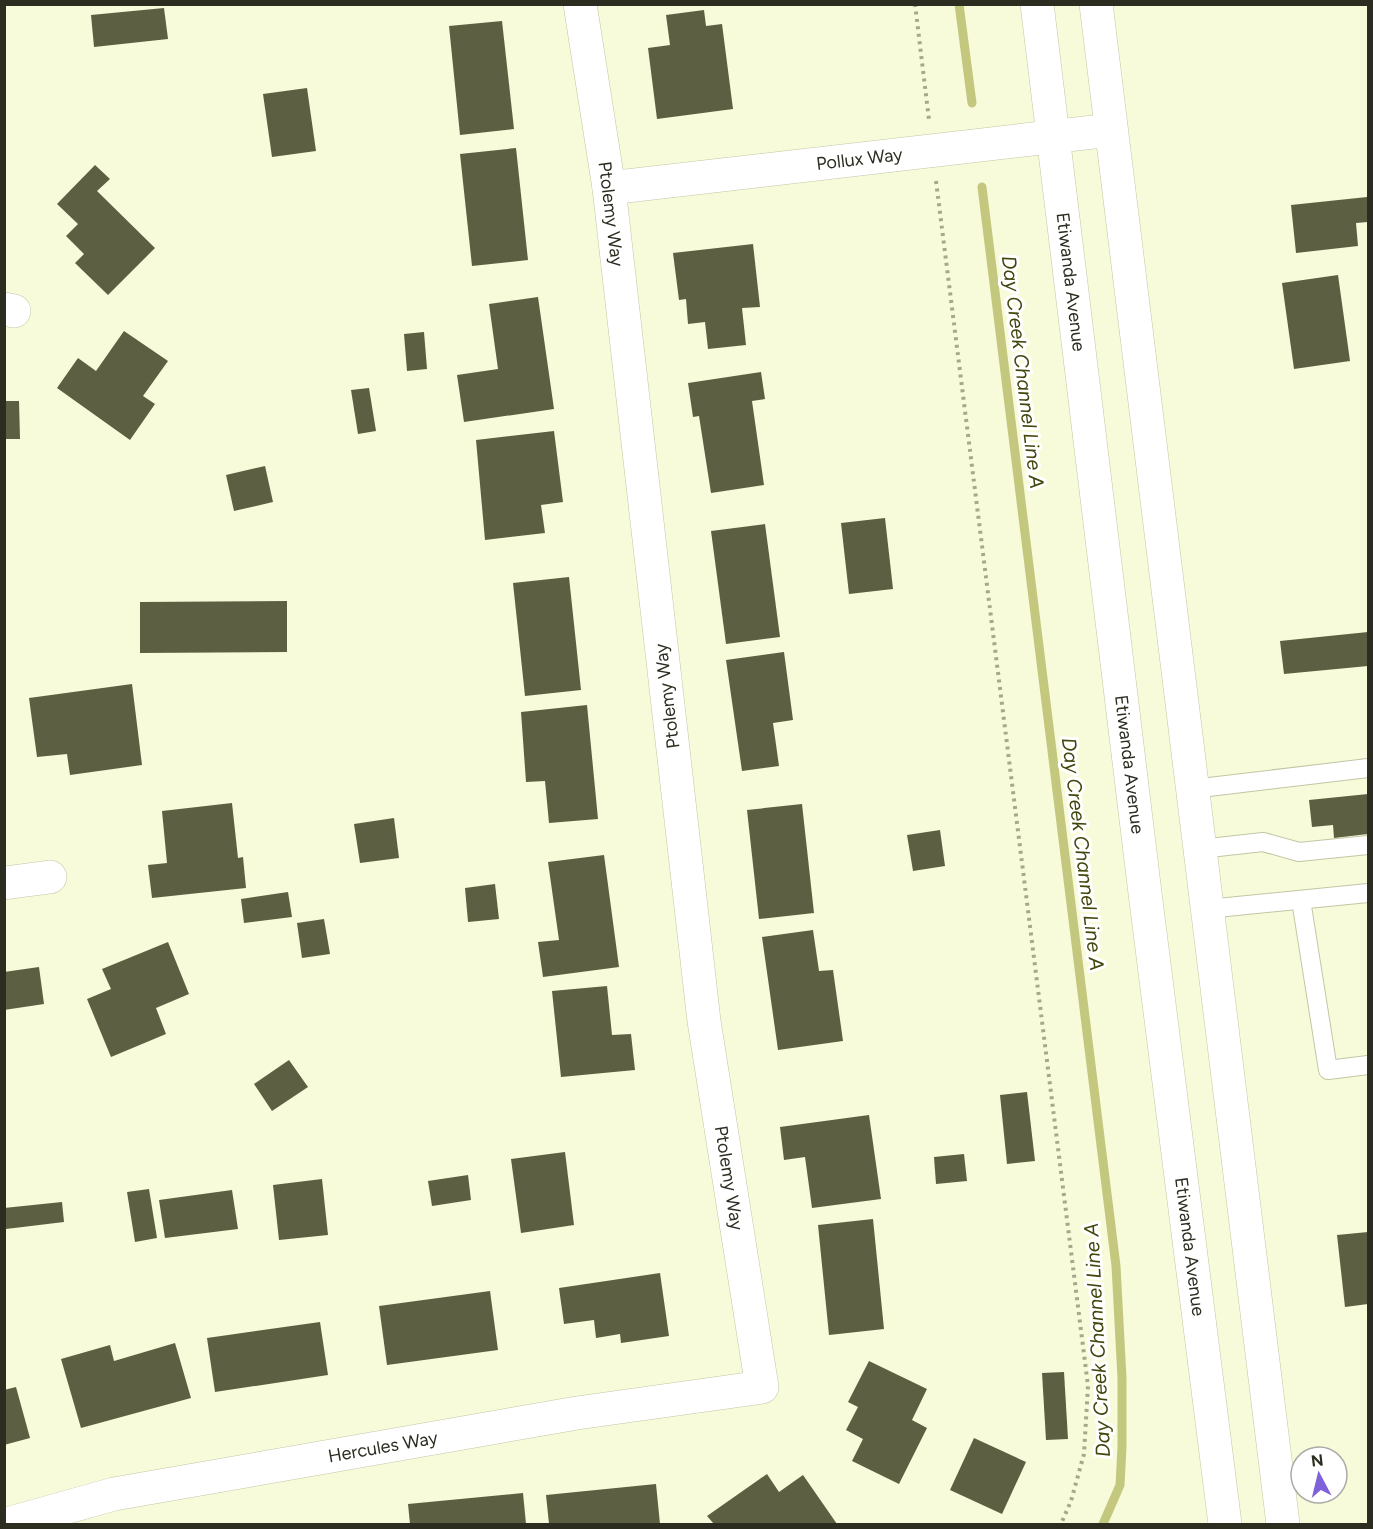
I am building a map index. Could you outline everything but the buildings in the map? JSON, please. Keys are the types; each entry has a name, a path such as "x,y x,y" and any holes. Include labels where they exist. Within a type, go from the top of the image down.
{"main road":[{"name":"Ptolemy Way","path":"580,4 609,188 704,1022 762,1387"},
{"name":"Etiwanda Avenue","path":"1037,4 1225,1524"},
{"path":"1096,4 1283,1524"},
{"name":"Pollux Way","path":"609,188 1111,130"},
{"path":"4,883 50,877"},
{"name":"Hercules Way","path":"7,1524 114,1494 577,1413 762,1387"}],"lane":[{"path":"1192,789 1368,768"},
{"path":"1200,849 1263,842 1299,852 1368,845"},
{"path":"1207,909 1368,893"},
{"path":"1301,900 1328,1070 1368,1065"}],"path":[{"path":"915,4 1088,1386 1084,1454 1071,1501 1061,1524"}],"waterway":[{"path":"959,4 972,103"},
{"name":"Day Creek Channel Line A","path":"982,187 1116,1266 1122,1378 1122,1447 1120,1485 1103,1524"}]}
